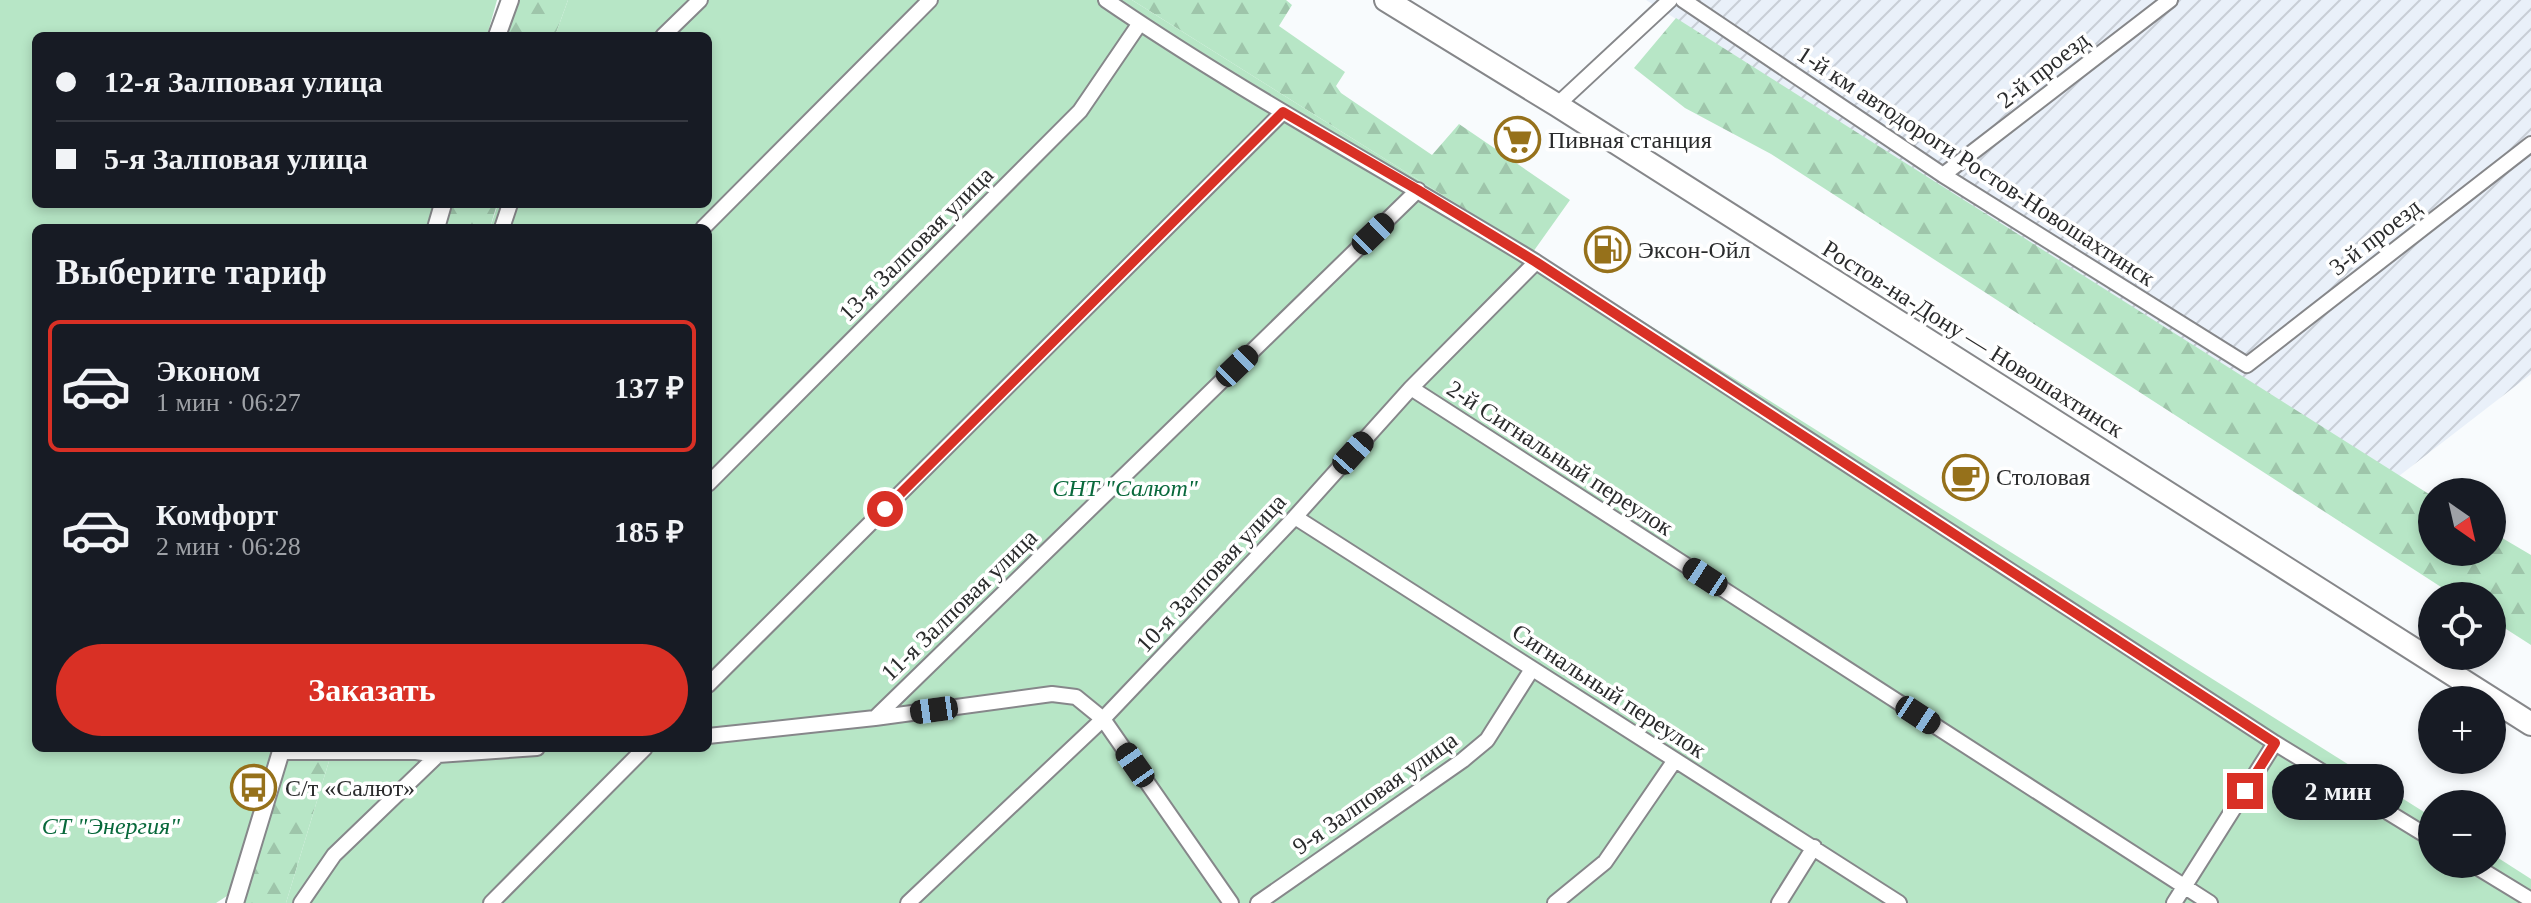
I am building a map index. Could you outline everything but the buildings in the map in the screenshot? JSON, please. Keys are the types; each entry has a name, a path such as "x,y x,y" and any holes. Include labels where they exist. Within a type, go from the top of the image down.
{"main road":[{"name":"Ростов-на-Дону — Новошахтинск","path":"1386,0 1557,105 2531,724"}],"street":[{"path":"498,32 510,0"},
{"path":"667,32 700,0"},
{"path":"707,224 930,0"},
{"path":"1106,0 1283,112 1536,262 2275,743 2418,830"},
{"path":"1557,105 1670,0"},
{"name":"1-й км автодороги Ростов-Новошахтинск","path":"1683,0 1943,175 2247,365"},
{"name":"2-й проезд","path":"1943,175 2170,0"},
{"name":"13-я Залповая улица","path":"712,480 1080,111 1140,23"},
{"path":"712,681 1283,112"},
{"name":"3-й проезд","path":"2247,365 2531,144"},
{"name":"11-я Залповая улица","path":"875,718 1418,190"},
{"name":"10-я Залповая улица","path":"908,903 1103,719 1295,517 1411,388 1536,262"},
{"name":"2-й Сигнальный переулок","path":"1411,388 2210,903"},
{"name":"Сигнальный переулок","path":"1295,517 1899,903"},
{"name":"9-я Залповая улица","path":"1258,903 1487,740 1532,669"},
{"path":"712,736 1052,694 1076,697 1103,719 1231,903"},
{"path":"2174,903 2275,743"},
{"path":"235,903 280,752"},
{"path":"301,903 334,855 442,752"},
{"path":"491,903 641,752"},
{"path":"1555,903 1605,862 1675,760"},
{"path":"1779,903 1814,847"},
{"path":"2495,878 2531,900"}],"shaded area":[{"path":"1646,0 2531,0 2531,374 2399,476"}],"green space":[{"name":"СТ \"Энергия\"","path":"0,0 497,0 488,32 32,32 32,208 437,208 432,224 32,224 32,752 274,752 230,894 216,903 0,903"},
{"path":"519,0 568,0 556,32 508,32"},
{"name":"СНТ \"Салют\"","path":"568,0 1132,0 2418,808 2418,878 2506,878 2506,863 2531,879 2531,903 286,903 332,752 712,752 712,224 491,224 497,208 712,208 712,32 556,32"},
{"path":"1132,0 1286,0 1292,5 1279,26 1345,72 1336,86 1341,93 1432,155 1459,124 1570,200 1533,252"},
{"path":"1676,18 2418,487 2418,566 2506,566 2506,540 2531,555 2531,645 2506,629 2506,582 2433,582 1771,154 1685,108 1634,68"},
{"path":"451,208 496,208 491,224 446,224"},
{"path":"289,752 332,752 286,903 244,903"}],"place":[{"name":"Пивная станция","path":"1517,140"},
{"name":"Эксон-Ойл","path":"1607,250"},
{"name":"Столовая","path":"1965,477"},
{"name":"С/т «Салют»","path":"254,788"}],"route":[{"path":"885,509 1283,112 1536,262 2275,743 2245,791"}]}
